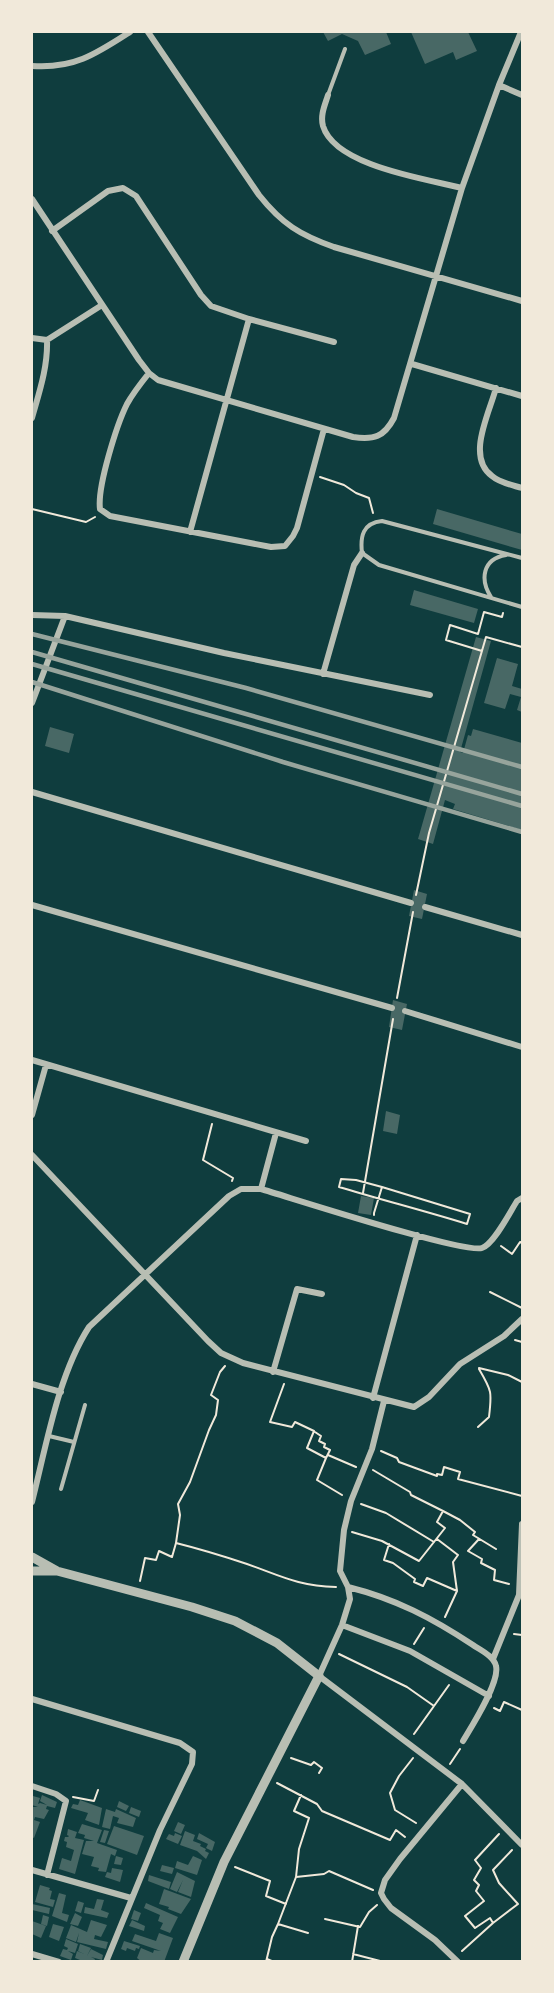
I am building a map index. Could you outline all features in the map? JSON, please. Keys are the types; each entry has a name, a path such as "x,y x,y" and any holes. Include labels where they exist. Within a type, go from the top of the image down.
{"street":[{"path":"32,66 54,67 73,63 98,53 130,32"},
{"path":"148,32 259,195 276,216 312,239 522,301"},
{"path":"32,199 148,373 167,383 324,429 364,438 378,437 388,429 394,418 412,364 462,188 499,85 521,32"},
{"path":"499,85 522,95"},
{"path":"328,95 322,116 323,126 337,147 347,154 377,166 462,188"},
{"path":"52,231 108,191 123,188 136,196 211,306 249,319 334,342"},
{"path":"32,338 47,340 102,305"},
{"path":"190,532 249,319"},
{"path":"32,418 42,382 47,340"},
{"path":"412,364 522,396"},
{"path":"148,373 127,405 119,424 100,494 100,509 116,518 271,547 285,546 297,528 324,429"},
{"path":"496,388 479,446 480,462 485,471 498,480 522,488"},
{"path":"323,674 354,565 362,553"},
{"path":"32,615 65,616 224,653 430,695"},
{"path":"32,703 65,616"},
{"path":"32,792 411,903"},
{"path":"32,905 394,1008"},
{"path":"425,907 522,934"},
{"path":"405,1011 522,1047"},
{"path":"32,1060 306,1142"},
{"path":"32,1114 46,1065"},
{"path":"261,1189 276,1133"},
{"path":"32,1155 208,1341 231,1359 286,1376 414,1407 429,1397 468,1358 496,1342 522,1319"},
{"path":"32,1502 61,1392 76,1351 89,1327 229,1196 250,1187 261,1189 474,1249 482,1248 492,1239 517,1201 522,1198"},
{"path":"373,1398 417,1234"},
{"path":"273,1372 297,1288 322,1294"},
{"path":"32,1384 61,1392"},
{"path":"183,1962 224,1862 332,1650 342,1625 350,1599 348,1587 340,1571 344,1530 351,1501 372,1449 384,1401"},
{"path":"493,1659 511,1617 520,1587 522,1524"},
{"path":"32,1557 57,1571 212,1613 253,1629 277,1643 462,1784 521,1844"},
{"path":"32,1571 57,1571"},
{"path":"348,1587 385,1597 430,1618 493,1659 497,1670 489,1696 464,1741"},
{"path":"342,1625 410,1651 489,1696"},
{"path":"32,1699 180,1743 193,1752 192,1764 160,1830 106,1962"},
{"path":"456,1960 435,1940 391,1908 382,1896 385,1880 462,1784"},
{"path":"32,1786 56,1794 66,1801 48,1875"},
{"path":"32,1870 131,1898"},
{"path":"35,1957 59,1962"}],"lane":[{"path":"328,95 345,49"},
{"path":"522,558 394,522 369,524 361,540 362,553 380,565 522,607"},
{"path":"492,598 484,583 487,567 495,559 510,554"},
{"path":"61,1489 85,1405"},
{"path":"49,1436 74,1442"}],"path":[{"path":"311,475 344,485 369,498 375,522"},
{"path":"32,509 86,522 94,518 100,509"},
{"path":"482,651 446,640 450,625 478,633 484,612 502,617 503,613"},
{"path":"394,1008 429,833 486,637 522,647"},
{"path":"363,1193 393,1019"},
{"path":"214,1115 203,1160 233,1178 229,1196"},
{"path":"341,1179 356,1180 382,1187 470,1214 467,1224 339,1187 341,1179"},
{"path":"374,1213 382,1187"},
{"path":"492,1239 512,1254 520,1242 522,1243"},
{"path":"522,1287 522,1297"},
{"path":"490,1292 522,1308"},
{"path":"468,1358 479,1369 492,1393 489,1417 478,1427"},
{"path":"137,1592 145,1558 156,1560 159,1551 172,1557 180,1515 178,1504 190,1482 208,1430 216,1415 218,1400 211,1395 220,1372 231,1359"},
{"path":"479,1369 508,1375 522,1382"},
{"path":"286,1376 270,1422 292,1427 295,1422 321,1436 319,1441 330,1450 317,1480 351,1501 387,1513 434,1542"},
{"path":"314,1431 307,1448 365,1469 410,1492 411,1495 460,1520 475,1532 473,1534 478,1539 496,1549"},
{"path":"372,1449 437,1476 437,1474 442,1475 444,1467 460,1472 458,1479 522,1496"},
{"path":"344,1530 382,1540 419,1561 445,1528 437,1522 442,1511"},
{"path":"437,1539 458,1555 453,1562 457,1591 442,1625"},
{"path":"478,1539 468,1551 482,1559 481,1563 495,1570 494,1580 520,1587"},
{"path":"176,1543 222,1555 292,1582 312,1586 348,1587"},
{"path":"389,1544 384,1560 393,1563 415,1579 414,1582 423,1586 428,1578 457,1591"},
{"path":"410,1651 430,1618"},
{"path":"332,1650 408,1687 434,1706"},
{"path":"407,1744 454,1676"},
{"path":"485,1704 500,1711 504,1702 522,1710"},
{"path":"445,1771 458,1754 464,1741"},
{"path":"418,1751 399,1776 390,1793 395,1810 424,1829"},
{"path":"280,1753 311,1765 314,1762 322,1768 319,1773"},
{"path":"267,1777 317,1804 322,1811 390,1840 396,1830 412,1844"},
{"path":"66,1801 74,1796 94,1801 98,1790"},
{"path":"274,1962 266,1960 296,1877 299,1849 309,1818 294,1811 301,1796"},
{"path":"494,1923 490,1918 475,1928 465,1916 484,1900 476,1891 479,1885 474,1880 481,1868 475,1860 505,1827"},
{"path":"456,1960 494,1923 518,1904 499,1884 493,1870 521,1844"},
{"path":"224,1862 270,1881 266,1896 286,1904"},
{"path":"296,1877 324,1874 329,1871 382,1896 360,1927 325,1919"},
{"path":"278,1924 308,1933"},
{"path":"352,1962 355,1945 353,1944 358,1926"},
{"path":"353,1954 384,1962"}],"building":[{"path":"323,32 386,32 391,44 365,55 358,41 342,34 328,41"},
{"path":"411,32 468,32 477,51 456,60 453,52 425,64"},
{"path":"437,509 522,534 522,550 433,524"},
{"path":"414,590 478,609 474,623 410,605"},
{"path":"476,637 491,641 460,752 463,753 468,735 471,736 473,729 522,743 522,830 453,809 455,804 445,800 433,844 418,839"},
{"path":"497,658 518,664 512,686 522,689 522,712 517,710 521,697 510,694 505,709 484,703"},
{"path":"50,727 74,734 69,753 45,746"},
{"path":"414,890 427,894 422,919 409,916"},
{"path":"393,1000 407,1004 402,1030 389,1027"},
{"path":"386,1111 400,1115 397,1134 383,1131"},
{"path":"361,1196 374,1198 371,1215 358,1213"},
{"path":"42,1795 57,1802 55,1808 47,1806 46,1809 49,1810 44,1819 35,1817 34,1820 40,1822 34,1838 32,1837 32,1807 38,1807 32,1805 32,1799 33,1796 40,1798 38,1804 47,1805 40,1801"},
{"path":"80,1800 102,1808 99,1825 85,1820 88,1813 71,1808 73,1804 78,1805"},
{"path":"119,1801 129,1806 126,1811 117,1807"},
{"path":"131,1807 141,1811 139,1817 129,1813"},
{"path":"106,1809 115,1812 116,1809 136,1818 133,1827 117,1823 119,1818 113,1816 110,1829 102,1827"},
{"path":"178,1822 185,1825 181,1834 174,1831"},
{"path":"82,1824 102,1830 97,1843 117,1850 115,1856 111,1854 106,1872 98,1871 99,1868 91,1866 94,1857 82,1854 86,1841 94,1841 78,1833"},
{"path":"114,1826 144,1836 137,1855 107,1844"},
{"path":"68,1829 77,1832 75,1838 84,1840 75,1874 59,1869 62,1858 71,1861 74,1850 66,1847 67,1842 64,1841 65,1837 69,1836 67,1835"},
{"path":"104,1830 109,1831 105,1843 100,1842"},
{"path":"185,1831 195,1835 193,1841 201,1844 200,1846 209,1853 206,1859 197,1851 180,1845"},
{"path":"175,1833 182,1836 178,1844 166,1839 169,1834 174,1836"},
{"path":"199,1833 215,1842 212,1851 206,1848 208,1844 197,1839"},
{"path":"116,1856 123,1858 121,1865 114,1864"},
{"path":"193,1856 202,1860 197,1875 175,1868 177,1861 188,1865"},
{"path":"162,1865 174,1868 172,1874 160,1871"},
{"path":"112,1868 123,1870 120,1882 105,1877 107,1872 111,1873"},
{"path":"177,1872 195,1881 191,1897 178,1892 183,1880 177,1892 170,1889"},
{"path":"149,1875 171,1882 169,1889 148,1881"},
{"path":"40,1885 52,1891 50,1899 55,1900 53,1907 35,1902"},
{"path":"164,1889 191,1899 181,1914 159,1904"},
{"path":"59,1893 66,1895 62,1913 69,1915 67,1922 52,1916"},
{"path":"97,1899 104,1900 101,1910 109,1913 107,1918 84,1913 85,1907 94,1909"},
{"path":"78,1901 84,1903 81,1913 75,1911"},
{"path":"146,1903 178,1917 170,1933 160,1929 163,1923 158,1921 160,1915 144,1908"},
{"path":"32,1904 50,1908 49,1914 32,1910"},
{"path":"134,1910 141,1913 138,1921 131,1919"},
{"path":"75,1913 82,1917 78,1926 70,1924"},
{"path":"43,1915 49,1917 47,1926 41,1924"},
{"path":"91,1920 107,1925 101,1937 95,1935 94,1939 108,1942 106,1949 77,1942 79,1933 76,1942 66,1938 71,1925 87,1932"},
{"path":"132,1920 145,1926 144,1931 129,1926"},
{"path":"32,1921 46,1926 41,1938 32,1934"},
{"path":"53,1924 64,1927 59,1941 49,1937"},
{"path":"159,1933 173,1938 164,1962 157,1960 157,1962 142,1962 137,1958 141,1948 153,1953 154,1950 161,1951 132,1941 135,1934 156,1941"},
{"path":"66,1939 78,1944 75,1953 68,1951 73,1954 71,1960 60,1956 63,1949 68,1948 64,1946"},
{"path":"124,1941 140,1946 139,1949 136,1948 135,1951 127,1948 126,1951 121,1949"},
{"path":"80,1944 91,1948 87,1956 91,1949 103,1955 102,1960 91,1957 95,1959 94,1962 85,1962 75,1958 77,1951 84,1954 78,1951"}],"railway":[{"path":"32,634 246,688 522,767"},
{"path":"32,652 522,794"},
{"path":"32,664 522,806"},
{"path":"32,682 283,762 522,832"}]}
